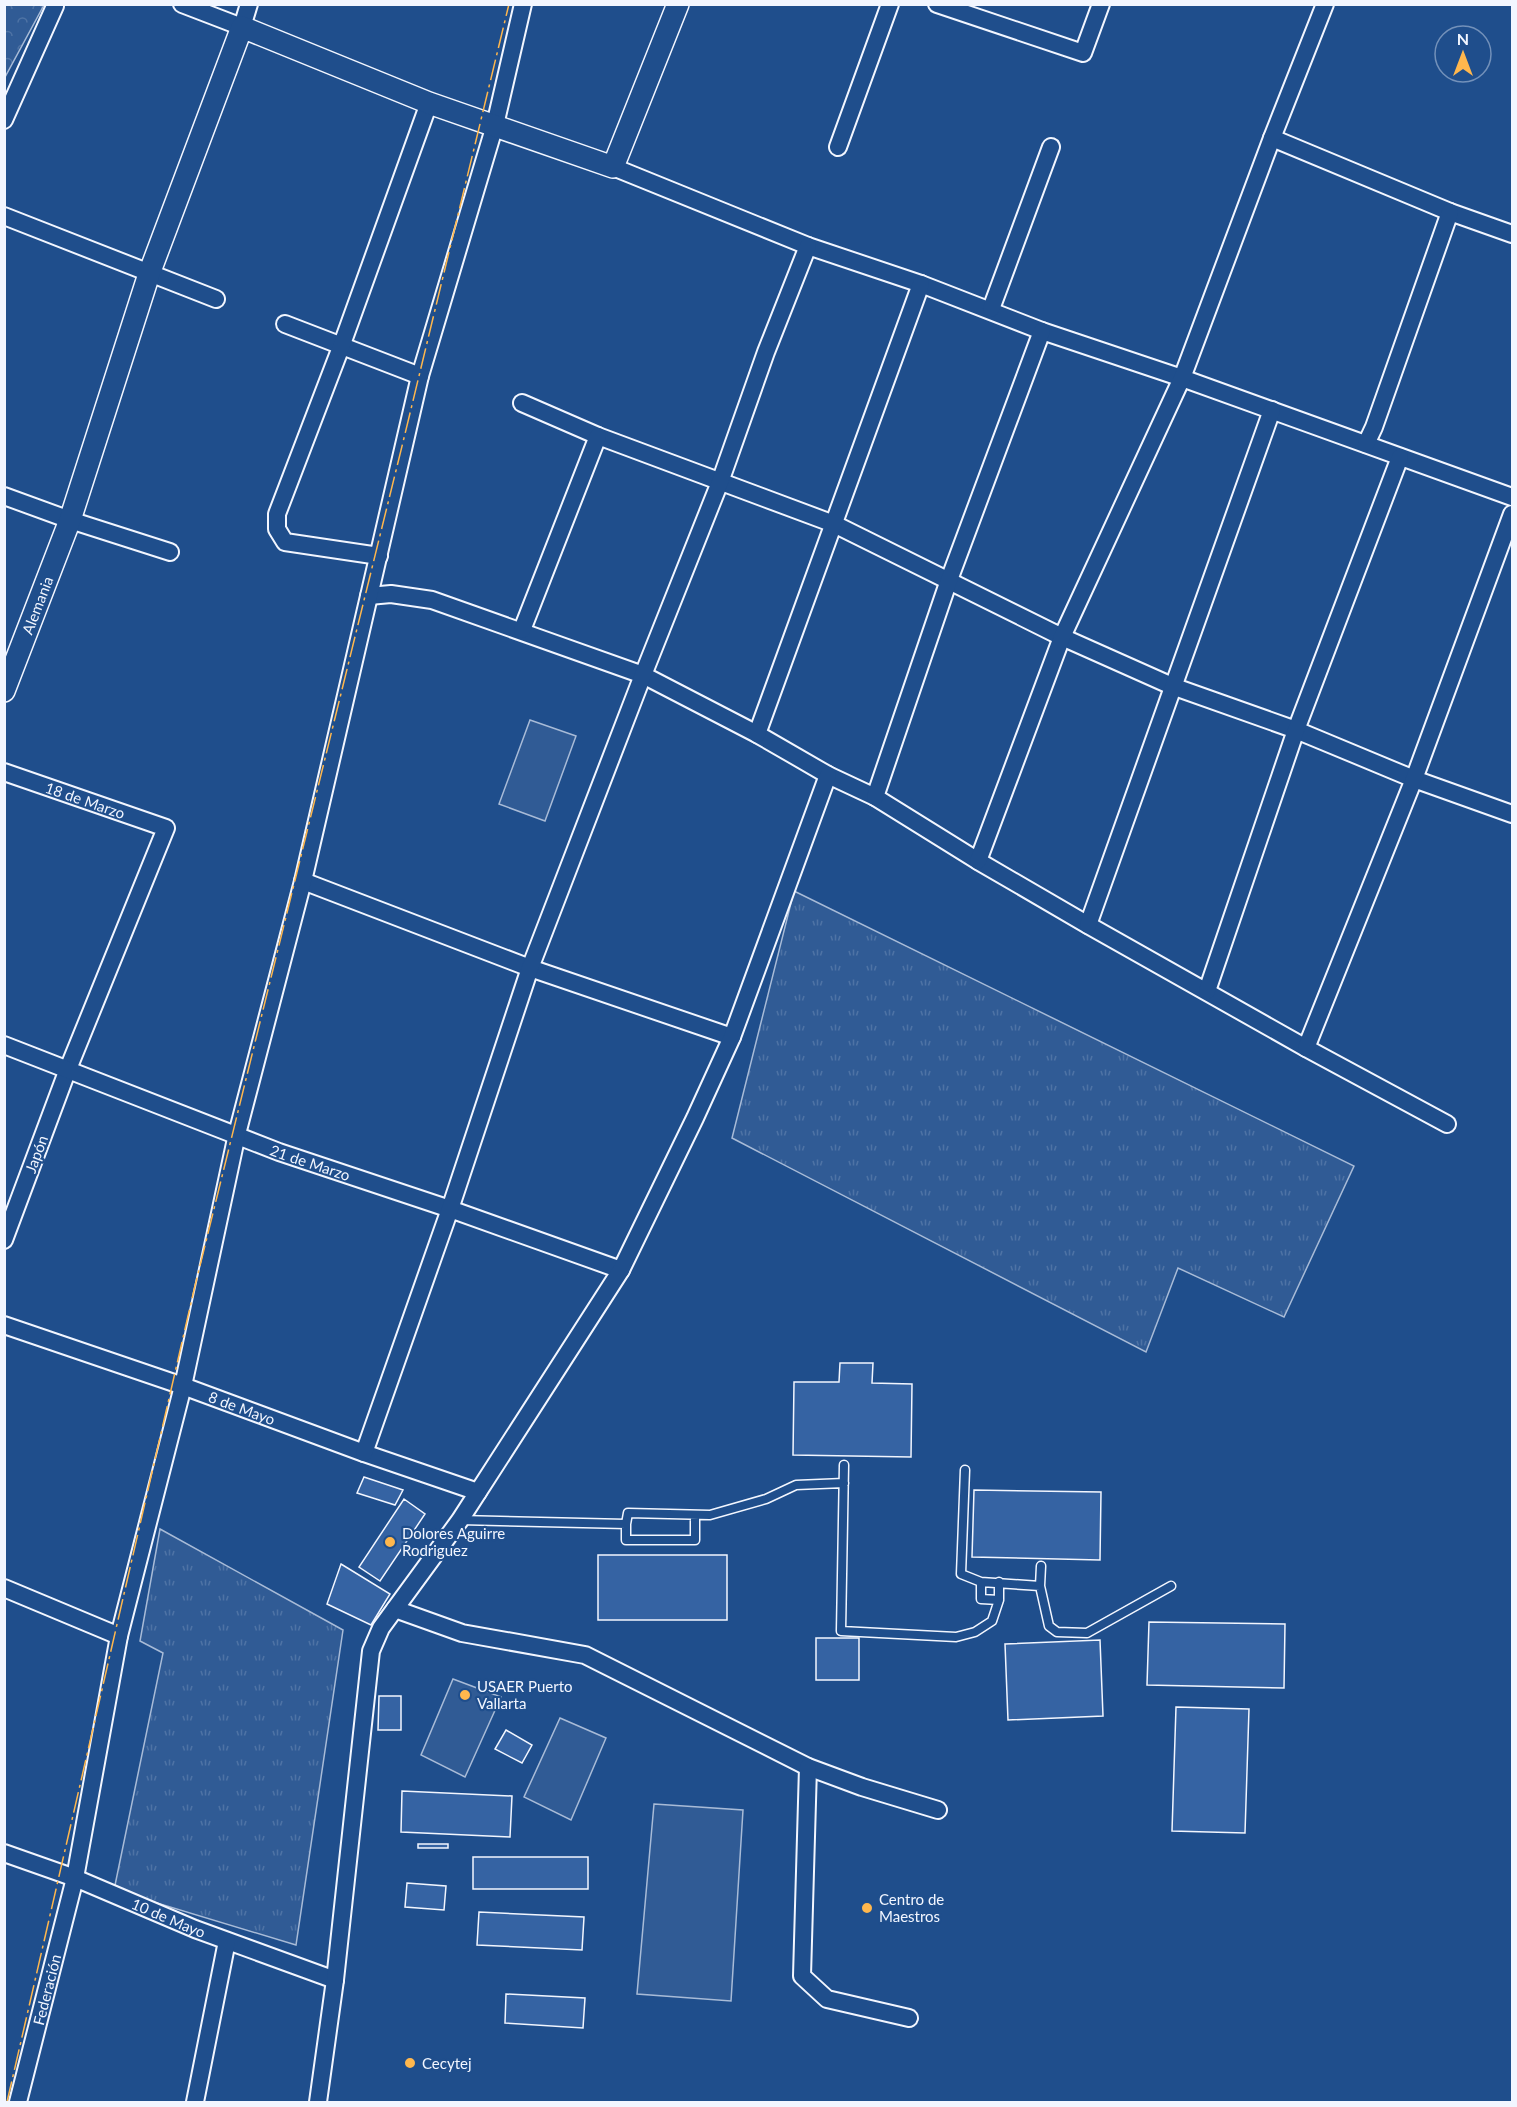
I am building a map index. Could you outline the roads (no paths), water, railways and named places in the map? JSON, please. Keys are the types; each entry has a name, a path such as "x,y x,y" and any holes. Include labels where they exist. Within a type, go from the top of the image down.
{"street":[{"path":"182,4 429,103 613,167 808,246 921,284 1042,330 1512,497"},
{"path":"242,27 249,4"},
{"name":"Federación","path":"18,2103 75,1878 119,1636 183,1386 237,1134 303,880 420,376 495,125 523,4"},
{"path":"613,167 678,4"},
{"path":"838,147 890,4"},
{"path":"937,4 1083,53 1101,4"},
{"path":"978,861 1062,637 1182,378 1325,4"},
{"path":"4,120 55,6"},
{"name":"Alemania","path":"4,691 70,520 149,274 242,27"},
{"path":"379,556 285,542 277,529 278,514 429,103"},
{"path":"1272,138 1450,212 1512,234"},
{"path":"991,309 1051,147"},
{"path":"1366,444 1450,212"},
{"path":"4,216 216,299"},
{"path":"364,1453 450,1209 530,968 720,482 766,352 808,246"},
{"path":"757,734 921,284"},
{"path":"285,324 420,376"},
{"path":"875,797 949,580 1042,330"},
{"path":"522,403 598,436 834,524 1062,637 1172,686 1296,730 1414,779 1512,814"},
{"path":"1088,925 1272,410"},
{"path":"522,630 598,436"},
{"path":"1206,991 1296,730 1400,457"},
{"path":"4,496 170,552"},
{"path":"1306,1048 1414,779 1512,514"},
{"path":"369,596 391,594 432,600 522,630 643,675 875,797 978,861 1088,925 1306,1048 1447,1124"},
{"name":"18 de Marzo","path":"4,772 166,828"},
{"path":"318,2103 335,1980 371,1651 381,1628 460,1520 621,1270 732,1037 828,774"},
{"name":"Japón","path":"4,1240 68,1069 166,828"},
{"path":"303,880 530,968 732,1037"},
{"name":"21 de Marzo","path":"4,1045 279,1152 450,1209 621,1270"},
{"name":"8 de Mayo","path":"4,1325 183,1386 364,1453 478,1492"},
{"path":"4,1588 119,1636"},
{"path":"395,1609 462,1633 585,1655 808,1767 862,1787 938,1810"},
{"path":"808,1767 802,1976 826,1999 909,2018"},
{"name":"10 de Mayo","path":"4,1853 75,1878 195,1929 335,1980"},
{"path":"195,2103 227,1941"}],"lane":[{"path":"844,1465 842,1631 956,1636 975,1632 992,1621 999,1600 999,1582"},
{"path":"964,1470 961,1574 981,1582 1040,1586"},
{"path":"694,1515 695,1540 626,1540 628,1513 710,1515 766,1499 796,1485 844,1483"},
{"path":"460,1520 626,1524"},
{"path":"1041,1566 1040,1586 1049,1626 1058,1632 1087,1633 1171,1586"},
{"path":"981,1582 981,1599 999,1600"}],"place":[{"name":"Dolores Aguirre Rodriguez","path":"390,1542"},
{"name":"USAER Puerto Vallarta","path":"465,1695"},
{"name":"Centro de Maestros","path":"867,1908"},
{"name":"Cecytej","path":"410,2063"}]}
